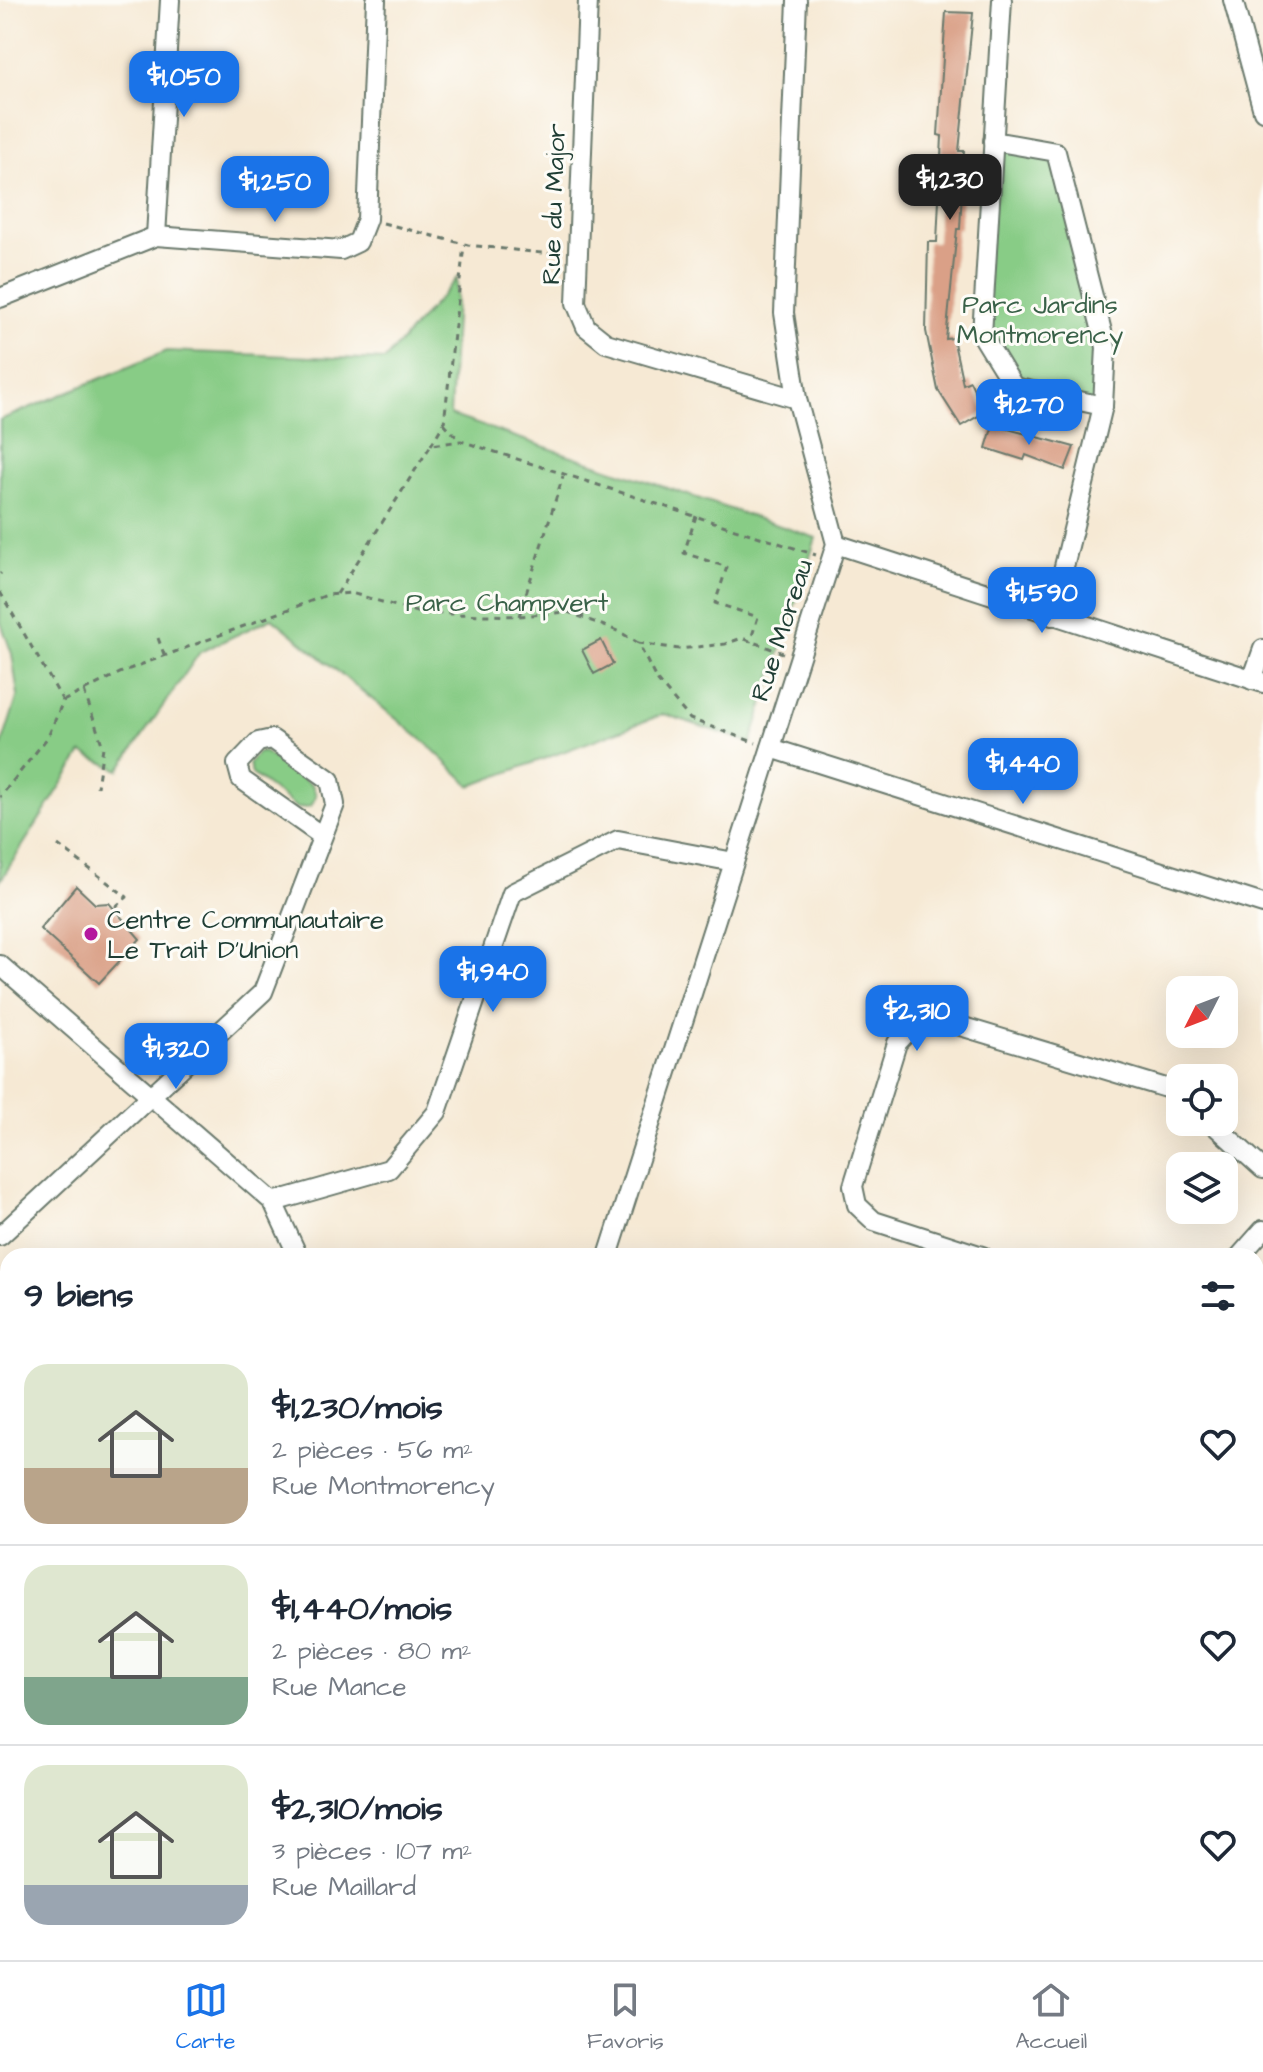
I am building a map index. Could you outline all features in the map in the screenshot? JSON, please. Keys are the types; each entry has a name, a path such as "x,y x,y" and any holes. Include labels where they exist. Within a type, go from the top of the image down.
{"street":[{"path":"156,236 170,0"},
{"path":"0,298 156,236 341,250 358,242 367,219 376,0"},
{"name":"Rue du Major","path":"588,0 576,257 576,303 586,327 606,343 797,399"},
{"name":"Rue Moreau","path":"611,1248 834,552 786,347 784,313 797,0"},
{"path":"1002,0 982,335 1014,387 1103,406"},
{"path":"1233,0 1263,111"},
{"path":"993,141 1056,152 1106,347 1103,406 1052,616"},
{"path":"834,552 1258,681 1263,649"},
{"path":"0,1236 263,992 335,804 330,780 272,739 258,742 237,764 241,779 322,836"},
{"path":"771,748 1263,904"},
{"path":"273,1202 389,1169 437,1112 512,893 618,840 734,862"},
{"path":"0,965 273,1202 294,1248"},
{"path":"957,1248 874,1221 857,1205 853,1186 897,1043 914,1025 937,1019 1166,1088"},
{"path":"1226,1136 1263,1169"},
{"path":"1247,1248 1263,1230"}],"path":[{"path":"367,219 464,244 576,257"},
{"path":"337,594 444,423 464,244"},
{"path":"444,423 461,441"},
{"path":"431,445 461,441 696,516 834,552"},
{"path":"519,616 563,476"},
{"path":"696,516 684,553 727,567 715,603 758,617 750,642"},
{"path":"0,592 63,701"},
{"path":"0,797 48,737 63,701 124,671 327,595 351,593 420,613 519,616 568,612 620,632 638,643 679,649 725,644 742,638 799,658"},
{"path":"582,617 587,602"},
{"path":"158,638 165,658"},
{"path":"638,643 656,679 690,719 771,748"},
{"path":"84,691 103,747 97,787"},
{"path":"58,845 127,897 114,908"}],"green space":[{"name":"Parc Jardins Montmorency","path":"993,141 1056,152 1106,347 1103,406 1014,387 982,335"},
{"name":"Parc Champvert","path":"457,278 450,415 816,538 751,743 664,714 471,786 426,743 272,618 200,652 119,770 82,753 0,881 0,751 18,695 12,654 0,620 0,420 167,351 385,360"},
{"path":"264,752 313,786 316,796 311,806 297,808 252,774 249,764 257,753"}],"building":[{"path":"946,12 973,13 959,151 964,151 960,229 957,229 946,339 953,338 963,384 970,381 985,412 961,426 938,390 926,331 928,242 937,242 942,136 938,135"},
{"path":"993,425 1074,447 1065,470 1026,455 1024,460 986,448"},
{"path":"601,640 613,664 594,674 582,650"},
{"name":"Centre Communautaire Le Trait D'Union","path":"76,886 95,904 109,903 140,939 99,983 40,929"}],"place":[{"name":"Centre Communautaire Le Trait D'Union","path":"91,934"}]}
